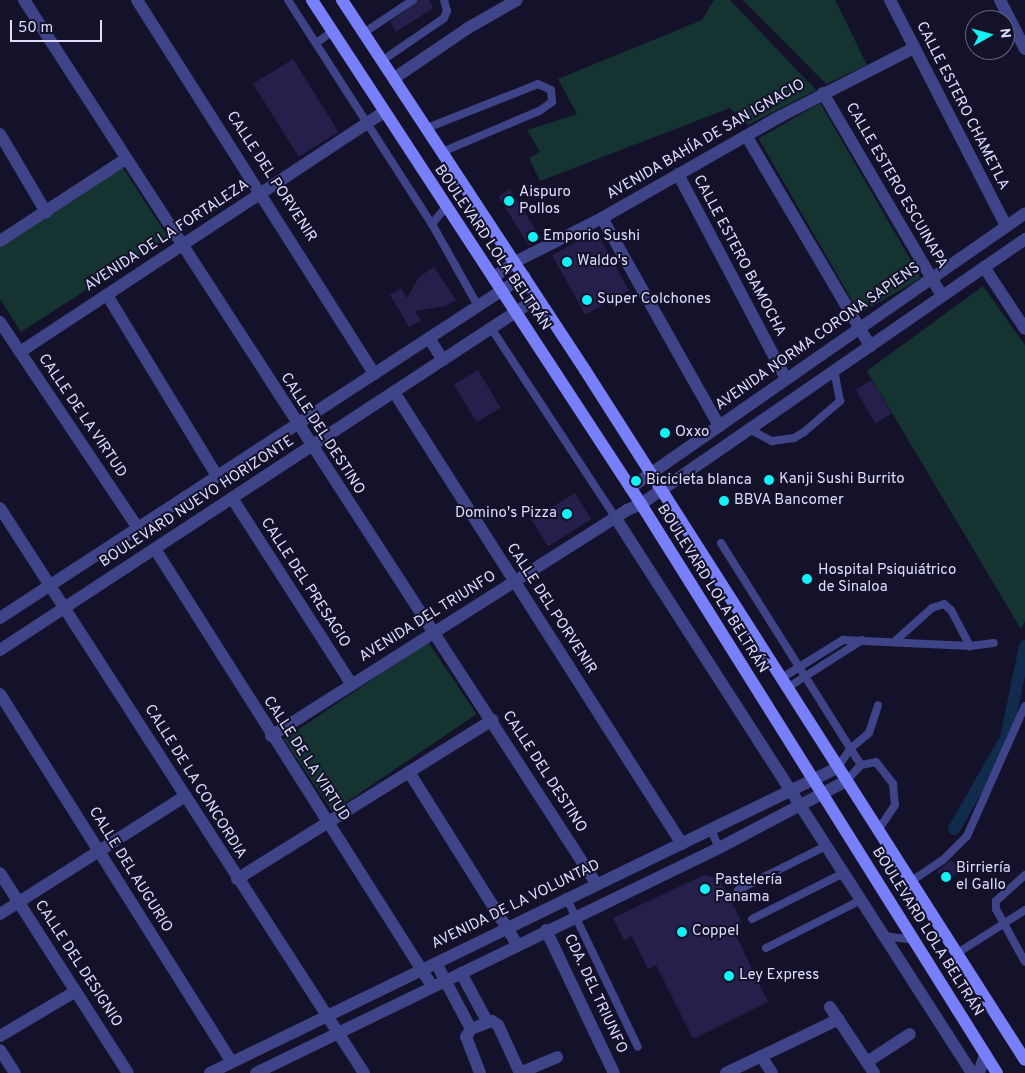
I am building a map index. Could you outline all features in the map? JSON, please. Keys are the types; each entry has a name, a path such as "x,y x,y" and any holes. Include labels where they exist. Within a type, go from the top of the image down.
{"main road":[{"name":"BOULEVARD LOLA BELTRÁN","path":"312,0 445,208 492,278 517,311 641,504 997,1073"},
{"name":"BOULEVARD LOLA BELTRÁN","path":"342,0 396,77 442,152 651,473 877,832 1025,1060"}],"street":[{"name":"CALLE DEL DESTINO","path":"24,0 296,425 492,720 596,883"},
{"name":"CALLE DEL PORVENIR","path":"137,0 262,193 374,374"},
{"path":"396,77 517,0"},
{"name":"CALLE ESTERO CHAMETLA","path":"890,0 1006,226"},
{"path":"1000,0 1025,48"},
{"name":"AVENIDA BAHÍA DE SAN IGNACIO","path":"492,278 515,262 602,218 823,93 914,48"},
{"name":"CALLE ESTERO ESCUINAPA","path":"823,93 942,296"},
{"name":"AVENIDA DE LA FORTALEZA","path":"20,352 383,113"},
{"path":"0,134 46,212"},
{"path":"747,137 870,346"},
{"path":"0,241 126,159"},
{"name":"CALLE ESTERO BAMOCHA","path":"678,174 786,379"},
{"name":"AVENIDA NORMA CORONA SAPIENS","path":"630,488 1025,213"},
{"path":"602,218 719,426"},
{"path":"641,504 1025,239"},
{"path":"984,267 1025,329"},
{"name":"BOULEVARD NUEVO HORIZONTE","path":"0,618 524,276"},
{"path":"107,295 218,476"},
{"name":"BOULEVARD NUEVO HORIZONTE","path":"0,650 537,298"},
{"name":"CALLE DE LA VIRTUD","path":"0,322 138,528"},
{"path":"428,338 443,360"},
{"name":"CALLE DEL PORVENIR","path":"394,392 682,844"},
{"path":"627,510 630,488"},
{"name":"CALLE DEL PRESAGIO","path":"232,498 352,685"},
{"name":"AVENIDA DEL TRIUNFO","path":"272,736 615,517 641,504"},
{"name":"CALLE DE LA CONCORDIA","path":"0,508 66,607 237,879 364,1073"},
{"path":"615,517 972,1073"},
{"name":"CALLE DE LA VIRTUD","path":"155,549 432,986"},
{"name":"CALLE DEL AUGURIO","path":"0,694 232,1062"},
{"path":"237,879 492,720"},
{"name":"AVENIDA DE LA VOLUNTAD","path":"210,1073 328,1018 566,897 682,844 837,768"},
{"path":"410,772 517,944"},
{"path":"256,1073 517,944 719,848 846,781"},
{"path":"0,914 185,796"},
{"name":"CALLE DEL DESIGNIO","path":"0,873 128,1073"},
{"name":"CDA. DEL TRIUNFO","path":"546,930 614,1073"},
{"path":"436,963 472,1028"},
{"path":"461,973 487,1021 498,1025 521,1073 557,1057"},
{"path":"0,1036 76,991"},
{"path":"458,1001 472,993"},
{"path":"830,1007 874,1073"},
{"path":"726,1073 839,1019"},
{"path":"480,1073 466,1042 472,1028 487,1021"},
{"path":"867,1062 910,1034"},
{"path":"0,1050 15,1073"},
{"path":"979,1073 984,1054"},
{"path":"761,1056 772,1073"}],"lane":[{"path":"288,0 432,224 478,306"},
{"path":"364,32 413,0"},
{"path":"383,60 444,18 447,11 444,0"},
{"path":"316,43 332,31"},
{"path":"427,128 538,84 551,90 552,102 539,111 442,152"},
{"path":"432,224 445,208"},
{"path":"491,328 615,517"},
{"path":"749,430 772,441 794,438 804,432 840,401 834,371"},
{"path":"721,543 861,765"},
{"path":"894,642 932,608 944,604 951,610 970,646"},
{"path":"784,683 799,666 837,642 862,640 970,646 994,643"},
{"path":"784,683 804,675 862,640"},
{"path":"837,768 851,748 870,733 878,705"},
{"path":"910,882 943,860 967,836 1025,706"},
{"path":"846,781 861,765 870,762 880,765 896,791 895,804 877,832"},
{"path":"710,830 719,848"},
{"path":"738,890 826,846"},
{"path":"752,919 844,873"},
{"path":"1025,875 996,901 997,914 1025,962"},
{"path":"566,897 638,1047"},
{"path":"766,948 861,900"},
{"path":"956,954 1025,910"},
{"path":"884,936 913,940"}],"green space":[{"path":"714,0 730,0 816,90 748,125 730,108 540,181 529,158 540,152 527,130 577,114 558,79 702,20"},
{"path":"743,0 835,0 867,65 826,84"},
{"path":"820,103 921,278 860,313 759,138"},
{"path":"121,165 168,237 21,332 0,299 0,245"},
{"path":"983,286 1025,345 1025,621 1021,629 867,371"},
{"path":"428,642 477,714 332,811 284,739"}],"building":[{"path":"419,0 429,0 433,8 396,32 390,22"},
{"path":"293,59 339,132 299,157 253,84"},
{"path":"510,189 541,238 529,246 498,196"},
{"path":"596,231 629,290 585,315 552,255"},
{"path":"434,267 456,300 446,306 415,311 421,320 409,327 390,295 401,288 407,298 419,277"},
{"path":"478,370 501,408 477,422 454,384"},
{"path":"872,380 892,414 875,423 856,390"},
{"path":"575,493 591,519 548,546 532,520"},
{"name":"Birriería el Gallo","path":"951,860 961,870 944,884 937,871"},
{"path":"704,875 718,878 726,890 742,923 732,927 768,1002 693,1039 656,965 648,969 632,936 624,940 613,918"}],"waterway":[{"path":"954,829 1006,738 1025,646"}],"place":[{"name":"Aispuro Pollos","path":"509,201"},
{"name":"Emporio Sushi","path":"533,237"},
{"name":"Waldo's","path":"567,262"},
{"name":"Super Colchones","path":"587,300"},
{"name":"Oxxo","path":"665,433"},
{"name":"Kanji Sushi Burrito","path":"769,480"},
{"name":"Bicicleta blanca","path":"636,481"},
{"name":"BBVA Bancomer","path":"724,501"},
{"name":"Domino's Pizza","path":"567,514"},
{"name":"Hospital Psiquiátrico de Sinaloa","path":"807,579"},
{"name":"Birriería el Gallo","path":"946,877"},
{"name":"Pastelería Panama","path":"705,889"},
{"name":"Coppel","path":"682,932"},
{"name":"Ley Express","path":"729,976"}]}
